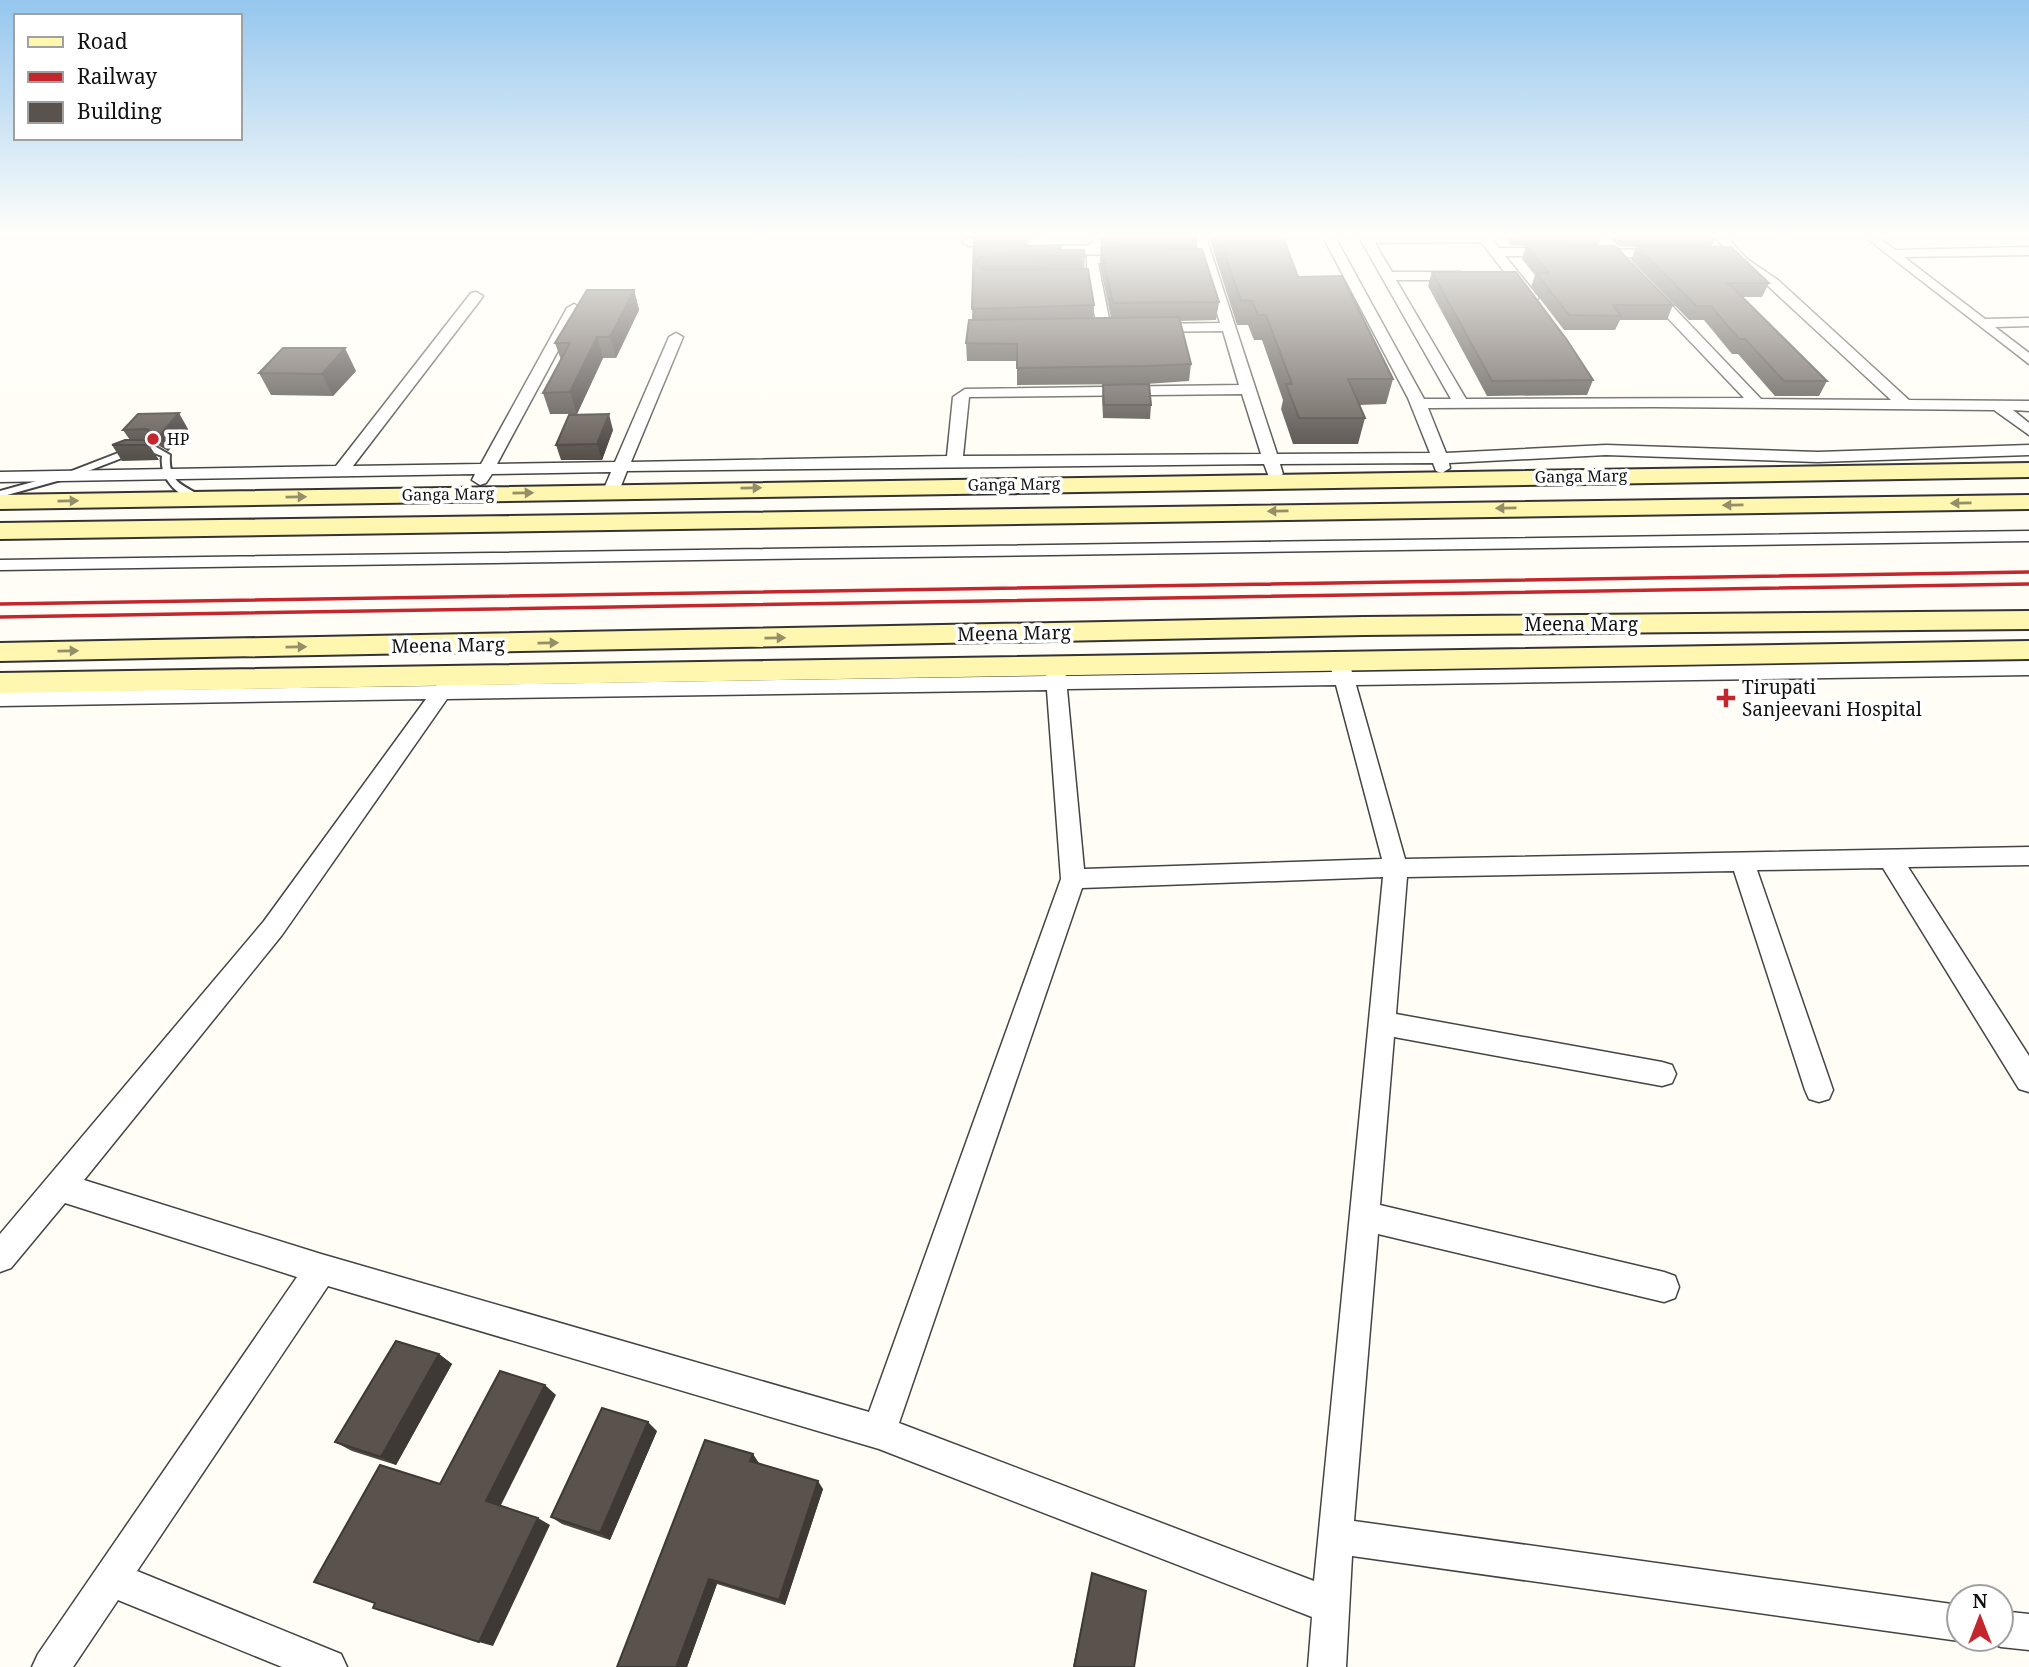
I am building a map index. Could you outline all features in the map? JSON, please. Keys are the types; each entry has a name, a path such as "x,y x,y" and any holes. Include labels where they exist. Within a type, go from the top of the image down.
{"street":[{"path":"340,472 461,315"},
{"path":"472,494 570,315"},
{"path":"1107,315 1111,328 1229,327"},
{"path":"0,477 955,461 1274,470 1224,315"},
{"path":"1369,315 1433,430 1442,467 1606,450 1704,451 1818,457 2029,450"},
{"path":"1409,315 1461,404"},
{"path":"1673,315 1757,403"},
{"path":"1807,315 1903,403"},
{"path":"1972,315 2029,360"},
{"path":"1982,323 2029,323"},
{"path":"611,491 676,337"},
{"path":"1593,383 1608,402"},
{"path":"955,461 960,397 965,393 1248,389"},
{"path":"1420,404 1608,402 2029,406"},
{"path":"1999,407 2029,430"},
{"name":"Ganga Marg","path":"0,502 611,491 1442,467 2029,470"},
{"path":"261,498 279,472"},
{"name":"Ganga Marg","path":"0,531 2029,502"},
{"path":"0,565 2029,536"},
{"name":"Meena Marg","path":"0,652 1328,627 2029,620"},
{"path":"2000,621 2029,655"},
{"path":"1327,1667 1329,1605 1396,868 1328,627"},
{"path":"879,1432 1073,879 1051,632"},
{"name":"Meena Marg","path":"0,682 448,683 2029,655"},
{"path":"0,699 448,683"},
{"path":"0,1257 61,1187 273,929 448,683"},
{"path":"1073,879 1396,868 2029,856"},
{"path":"1890,859 2029,1080"},
{"path":"1743,862 1818,1090"},
{"path":"1382,1023 1662,1074"},
{"path":"61,1187 321,1269 879,1432 1329,1605"},
{"path":"1365,1216 1664,1287"},
{"path":"51,1667 321,1269"},
{"path":"1335,1536 1945,1621"},
{"path":"111,1579 328,1667"}],"lane":[{"path":"0,494 72,474 134,450 156,450 166,455 165,473 168,480 200,498"}],"building":[{"path":"572,315 621,315 610,337 597,337 570,392 543,393 570,343 555,343"},
{"path":"1258,315 1361,315 1393,379 1348,379 1365,418 1299,418 1286,384 1292,384 1266,315"},
{"path":"1456,315 1548,315 1593,380 1492,381"},
{"path":"1569,315 1620,315 1621,316"},
{"path":"1718,315 1760,315 1827,381 1784,381 1745,339 1739,339"},
{"path":"1179,317 1191,364 1017,368 1017,344 966,343 969,320"},
{"path":"283,348 345,348 322,374 259,373"},
{"path":"1149,384 1151,405 1104,405 1103,385"},
{"path":"179,413 159,436 146,429 123,430 138,414"},
{"path":"609,414 597,444 556,445 569,415"},
{"path":"125,440 144,440 149,445 112,445"},
{"path":"396,1341 439,1354 381,1457 335,1442"},
{"path":"500,1371 545,1385 486,1501 538,1518 479,1642 373,1608 375,1603 314,1582 380,1465 440,1484"},
{"path":"602,1408 648,1422 600,1533 551,1517"},
{"path":"705,1440 753,1454 750,1461 818,1481 779,1600 709,1579 676,1667 617,1667"},
{"path":"1092,1573 1146,1591 1134,1667 1074,1667"}],"railway":[{"path":"0,604 2029,572"},
{"path":"0,617 2029,584"}],"place":[{"name":"HP","path":"153,439"},
{"name":"Tirupati Sanjeevani Hospital","path":"1726,698"}]}
